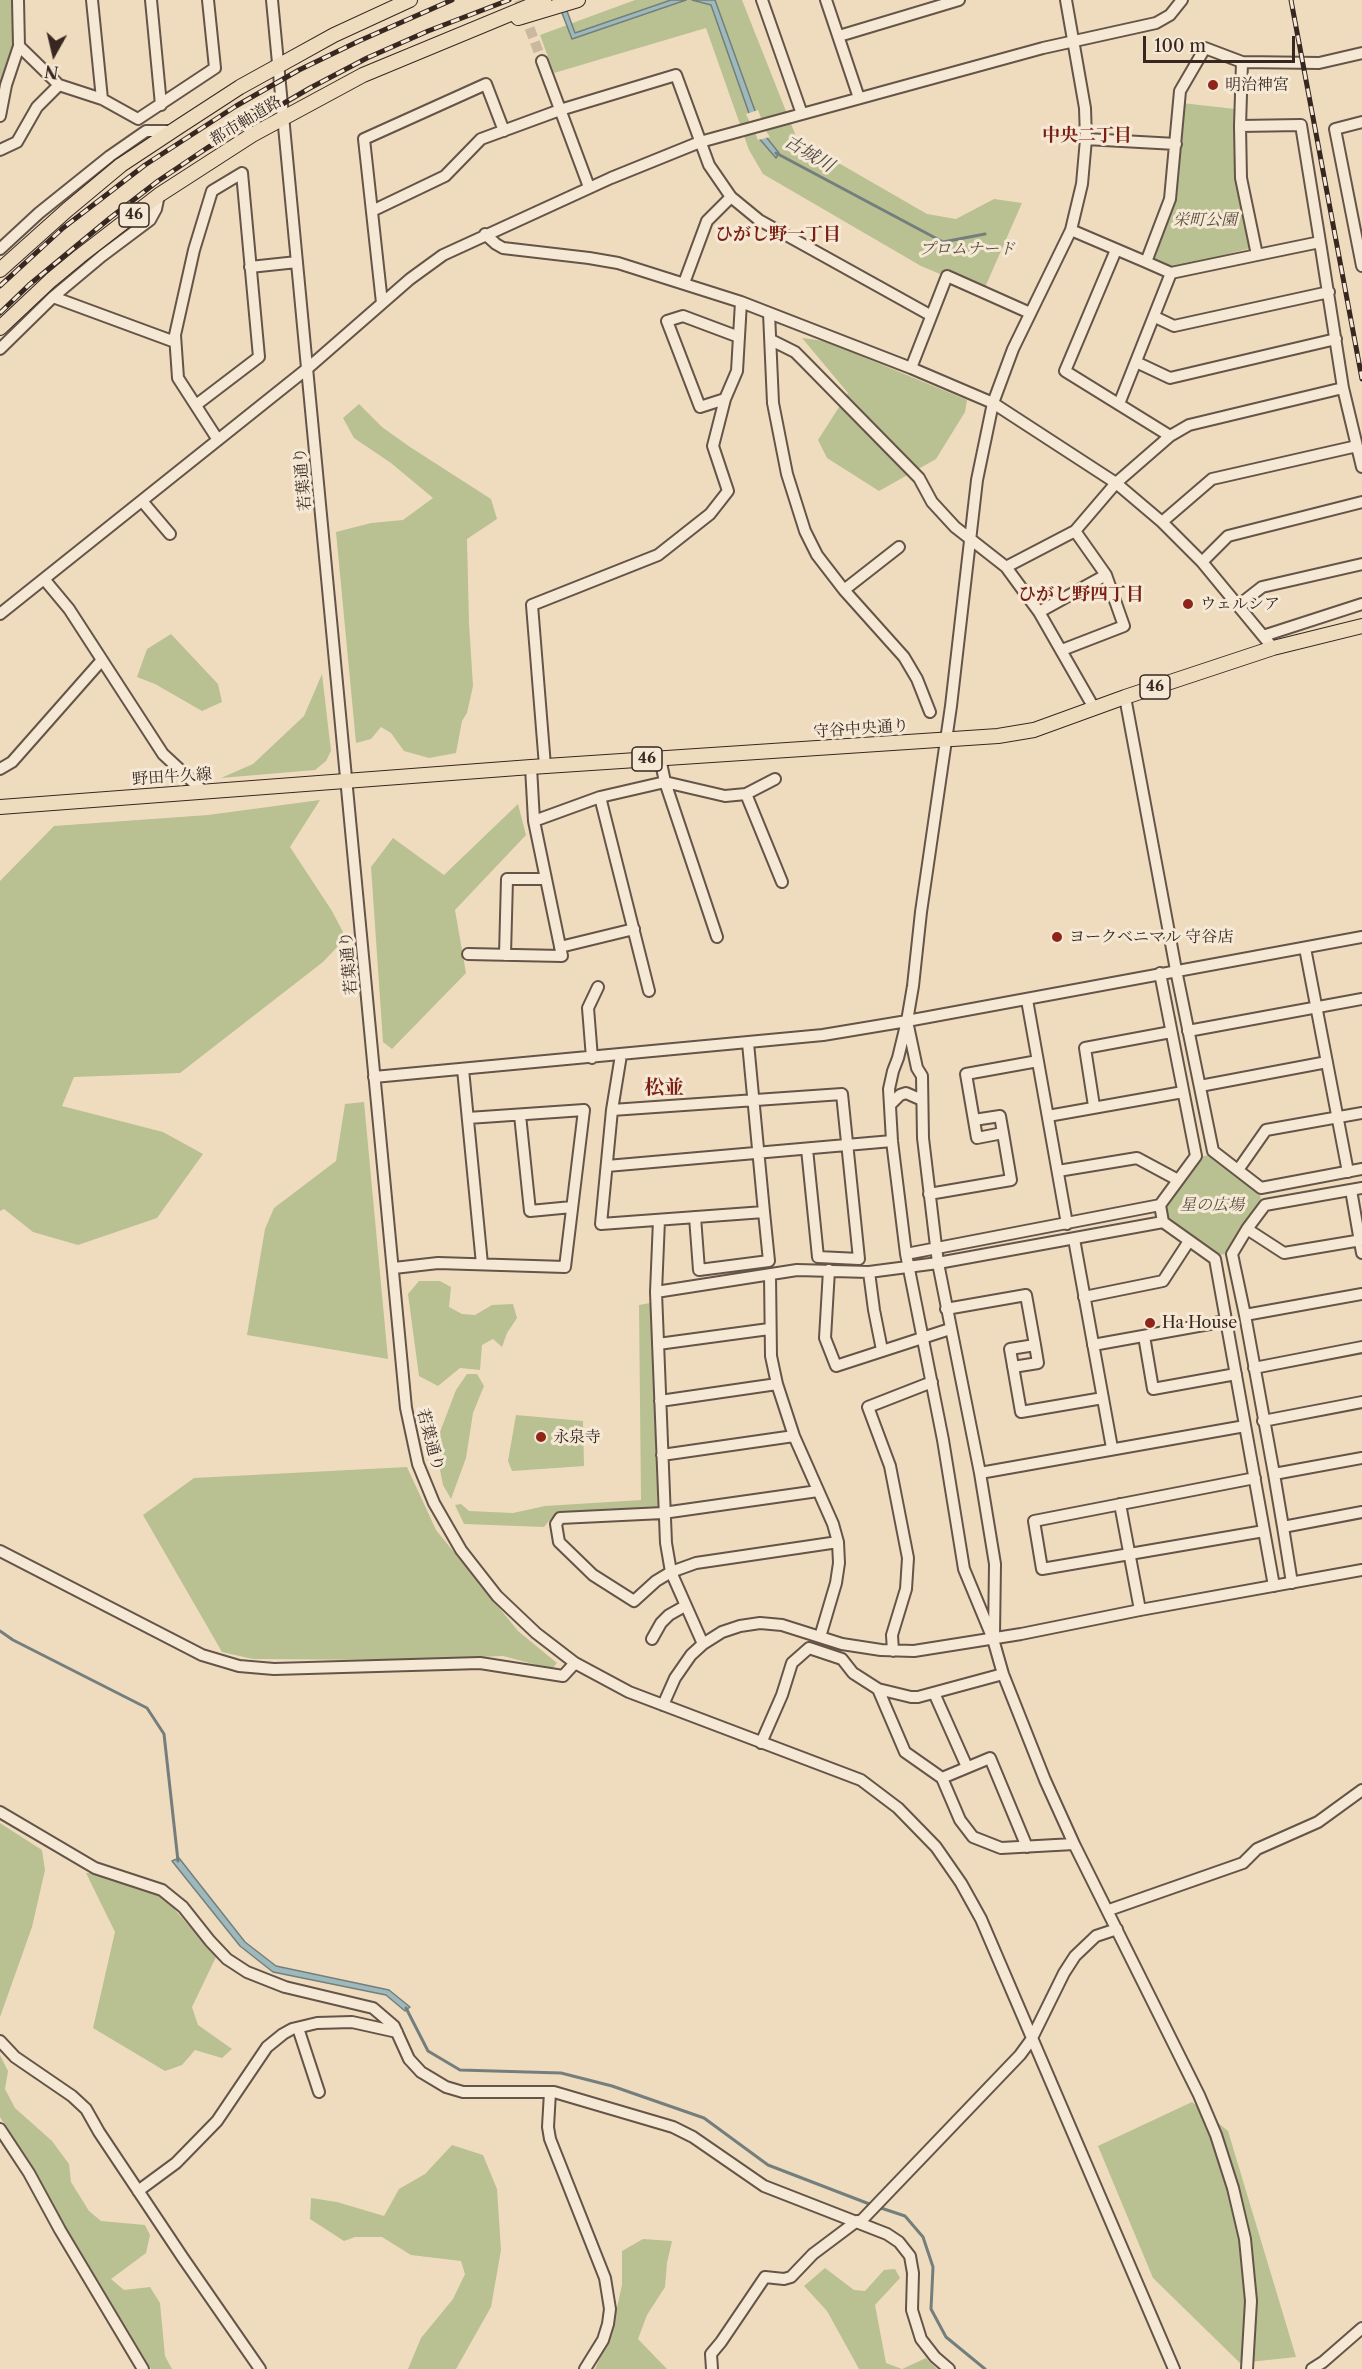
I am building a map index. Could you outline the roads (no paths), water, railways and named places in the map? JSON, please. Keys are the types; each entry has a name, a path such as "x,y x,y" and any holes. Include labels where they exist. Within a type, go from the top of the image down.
{"main road":[{"name":"都市軸道路","path":"0,270 121,165 172,131 240,87 334,35 408,0"},
{"name":"都市軸道路","path":"0,328 51,280 159,195 230,148 363,75 544,0"},
{"name":"46","path":"495,19 521,18 578,0"},
{"name":"守谷中央通り","path":"346,781 998,736 1034,730 1273,648 1362,626"},
{"name":"野田牛久線","path":"0,807 346,781"}],"street":[{"path":"0,116 6,85 20,46 18,0"},
{"path":"92,0 102,99"},
{"path":"151,0 161,105"},
{"path":"20,46 59,85 102,99 138,119 215,68 208,0"},
{"name":"若葉通り","path":"272,0 406,1408 418,1464 435,1503 461,1550 497,1596 536,1633 575,1663 605,1681 663,1705 861,1780 898,1808 936,1847 961,1883 981,1919 1174,2369"},
{"path":"762,0 802,114"},
{"path":"826,0 859,98"},
{"path":"839,36 959,0"},
{"path":"1066,0 1085,108 1086,139 1082,184 1071,230 1013,349 993,403 977,480 947,739 921,912 908,1021 890,1089 892,1141 908,1267 932,1382 964,1569 993,1639 1003,1674 1045,1780 1074,1844 1109,1910 1199,2095 1216,2135 1230,2178 1245,2239 1251,2285 1246,2369"},
{"path":"0,614 308,368 427,265 485,234 700,142 1073,40 1156,23 1170,15 1182,0"},
{"path":"1146,262 1170,199 1180,91 1205,48 1242,62 1319,63 1362,53"},
{"path":"542,61 589,188"},
{"path":"1242,62 1241,178 1257,255"},
{"path":"372,211 445,176 481,139 560,110 676,75 708,165 731,197 759,220 930,315"},
{"path":"382,303 364,139 486,84 504,131"},
{"path":"0,150 17,142 37,107 59,85"},
{"path":"1362,122 1335,129 1362,266"},
{"path":"1240,126 1301,126 1343,388 1362,467"},
{"path":"0,249 39,213 110,156 146,131 172,131"},
{"path":"1086,139 1176,144"},
{"path":"196,405 259,357 242,173 212,191 194,250 175,342 178,378 218,440"},
{"path":"0,349 53,297 150,220 156,209 159,195"},
{"path":"684,284 707,221 731,197"},
{"path":"1071,230 1171,273 1320,242"},
{"path":"485,234 503,248 598,260 635,268 741,302 911,368 993,403 1116,483 1162,522 1202,562 1273,648"},
{"path":"1116,250 1065,371 1170,436"},
{"path":"250,267 297,262"},
{"path":"1119,404 1171,273"},
{"path":"911,368 947,276 1030,313"},
{"path":"1155,317 1174,326 1329,292"},
{"path":"53,297 175,342"},
{"path":"468,954 562,956 534,821 538,766 532,605 658,555 710,514 728,491 713,446 725,399 737,371 741,302"},
{"path":"769,313 773,404 787,474 805,531 813,547 844,590 904,657 930,712"},
{"path":"725,399 700,407 668,321 683,316 739,337"},
{"path":"1136,362 1170,378 1336,339"},
{"path":"771,340 795,352 919,478 932,502 955,527 1006,567 1039,612 1094,708"},
{"path":"1006,567 1075,531 1116,483 1170,436 1189,425 1343,388"},
{"path":"1162,522 1212,480 1357,446"},
{"path":"142,501 170,534"},
{"path":"1202,562 1228,536 1362,502"},
{"path":"1062,650 1124,626 1106,575 1075,531"},
{"path":"844,590 899,547"},
{"path":"1239,605 1262,587 1362,564"},
{"path":"1039,612 1106,575"},
{"path":"44,579 69,609 163,754 204,792"},
{"path":"1263,636 1362,604"},
{"path":"0,769 12,762 102,660"},
{"path":"1125,697 1176,970 1213,1150 1261,1188 1362,1169"},
{"path":"660,758 665,782 717,937"},
{"path":"534,821 600,797 665,782 725,796 746,794 775,779"},
{"path":"746,794 782,882"},
{"path":"600,797 649,991"},
{"path":"505,955 507,879 546,879"},
{"path":"560,947 634,929"},
{"path":"374,1077 823,1035 1027,1000 1160,973 1362,937"},
{"path":"1305,948 1348,1172"},
{"path":"906,1254 1160,1205 1196,1156 1160,973"},
{"path":"592,1058 588,1008 598,987"},
{"path":"1027,1000 1068,1224"},
{"path":"1188,1031 1316,1007 1361,1003"},
{"path":"908,1021 917,1068 921,1076 923,1138 935,1248 980,1473 995,1564 993,1639"},
{"path":"1094,1106 1085,1048 1172,1032"},
{"path":"695,1217 699,1269 769,1261 748,1043"},
{"path":"621,1055 612,1110 601,1224 764,1212"},
{"path":"1003,1133 977,1138 966,1074 1038,1061"},
{"path":"1200,1086 1327,1062"},
{"path":"463,1069 482,1264"},
{"path":"1048,1116 1183,1092"},
{"path":"891,1104 900,1095 906,1093 922,1100"},
{"path":"612,1110 842,1094 859,1259 818,1257 807,1149"},
{"path":"394,1268 438,1263 565,1267 584,1110 468,1118"},
{"path":"1238,1170 1266,1130 1362,1113"},
{"path":"520,1115 530,1211 572,1207"},
{"path":"929,1194 1011,1180 1000,1116 975,1120"},
{"path":"607,1166 892,1141"},
{"path":"1058,1171 1137,1158 1178,1180"},
{"path":"1292,1583 1274,1474 1232,1254 1247,1229 1265,1206 1356,1189 1362,1253"},
{"path":"1160,1205 1163,1222 1215,1259 1274,1586"},
{"path":"659,1220 656,1292 663,1513 671,1572 704,1644"},
{"path":"656,1292 797,1270 869,1272 938,1263 1163,1222"},
{"path":"1247,1229 1284,1253 1361,1240"},
{"path":"1074,1239 1112,1448"},
{"path":"1084,1297 1163,1281 1189,1241"},
{"path":"829,1270 825,1338 836,1366 950,1329"},
{"path":"869,1272 882,1350"},
{"path":"770,1275 769,1329 771,1356 777,1384 794,1436 833,1524 838,1542 839,1563 836,1583 820,1637"},
{"path":"1245,1315 1362,1294"},
{"path":"946,1309 1026,1295 1038,1363 1013,1367"},
{"path":"1093,1345 1226,1321"},
{"path":"658,1344 769,1329"},
{"path":"1144,1336 1153,1389 1236,1374"},
{"path":"1035,1345 1010,1349 1021,1413 1102,1398"},
{"path":"1254,1368 1362,1347"},
{"path":"893,1651 892,1635 906,1589 908,1558 890,1466 868,1407 932,1382"},
{"path":"660,1401 777,1384"},
{"path":"1263,1421 1362,1402"},
{"path":"980,1473 1245,1426"},
{"path":"662,1455 794,1436"},
{"path":"1274,1474 1362,1458"},
{"path":"1255,1478 1034,1521 1042,1569 1264,1531"},
{"path":"819,1491 663,1513 560,1518 556,1524 559,1542 593,1575 634,1600 656,1581 671,1572 696,1563 838,1542"},
{"path":"1120,1504 1140,1610"},
{"path":"1283,1527 1362,1512"},
{"path":"0,1551 202,1654 227,1664 274,1669 480,1664 562,1676 575,1663"},
{"path":"663,1705 675,1678 691,1655 722,1632 740,1626 760,1623 782,1625 842,1644 893,1651 937,1649 1362,1570"},
{"path":"652,1639 661,1623 669,1615 685,1606"},
{"path":"761,1743 782,1695 792,1663 809,1648 842,1659 853,1673 878,1689 911,1697 1003,1674"},
{"path":"878,1689 904,1752 942,1778 960,1820 973,1837 1001,1848 1074,1844"},
{"path":"934,1693 967,1767"},
{"path":"942,1778 990,1758 1027,1846"},
{"path":"1109,1910 1243,1863 1257,1849 1318,1822 1362,1790"},
{"path":"0,1812 95,1868 162,1890 183,1907 227,1959 247,1972 285,1987 373,2008 386,2016 397,2032 409,2059 426,2076 446,2087 463,2092 550,2092 673,2127 693,2137 764,2186 782,2195 858,2222 899,2242 910,2256 913,2273 912,2310 915,2325 921,2339 935,2357 949,2369"},
{"path":"712,2369 711,2354 722,2342 765,2277 784,2279 791,2277 813,2254 858,2222 881,2202 1020,2055 1031,2040 1064,1973 1075,1956 1096,1936 1117,1929"},
{"path":"138,2191 176,2163 217,2121 267,2047 283,2034 318,2024 351,2022 397,2032"},
{"path":"298,2028 319,2092"},
{"path":"0,2041 15,2057 72,2096 86,2109 138,2191 260,2369"},
{"path":"550,2092 548,2127 550,2139 605,2278 610,2309 603,2340 585,2369"},
{"path":"0,2129 143,2369"},
{"path":"1312,2369 1362,2328"}],"water":[{"path":"557,0 563,0 575,33 671,0 686,0 572,39"},
{"path":"692,0 715,0 763,133 779,153 776,158 757,136 711,5"},
{"path":"179,1858 245,1942 276,1966 389,1990 410,2007 405,2011 386,1995 273,1972 240,1946 172,1861"}],"waterway":[{"name":"古城川","path":"776,153 943,242 985,234"},
{"path":"0,1631 13,1640 147,1708 164,1734 178,1861"},
{"path":"406,2008 428,2051 460,2070 561,2073 612,2086 704,2118 768,2165 872,2205"},
{"path":"878,2207 905,2216 923,2237 933,2267 931,2309 946,2337 985,2369"}],"tunnel":[{"path":"519,0 542,61"}],"railway":[{"path":"0,286 63,228 145,165 236,106 299,70 452,0"},
{"path":"0,313 29,285 110,218 158,181 207,148 367,58 428,31 509,0"},
{"path":"1291,0 1362,379"}],"place":[{"name":"明治神宮","path":"1213,85"},
{"name":"ウェルシア","path":"1188,604"},
{"name":"ヨークベニマル 守谷店","path":"1057,937"},
{"name":"Ha House","path":"1150,1323"},
{"name":"永泉寺","path":"541,1437"}],"district":[{"name":"中央二丁目","path":"1087,136"},
{"name":"ひがし野一丁目","path":"778,235"},
{"name":"ひがし野四丁目","path":"1081,595"},
{"name":"松並","path":"664,1088"}],"park label":[{"name":"栄町公園","path":"1205,220"},
{"name":"プロムナード","path":"967,249"},
{"name":"星の広場","path":"1212,1205"}]}
